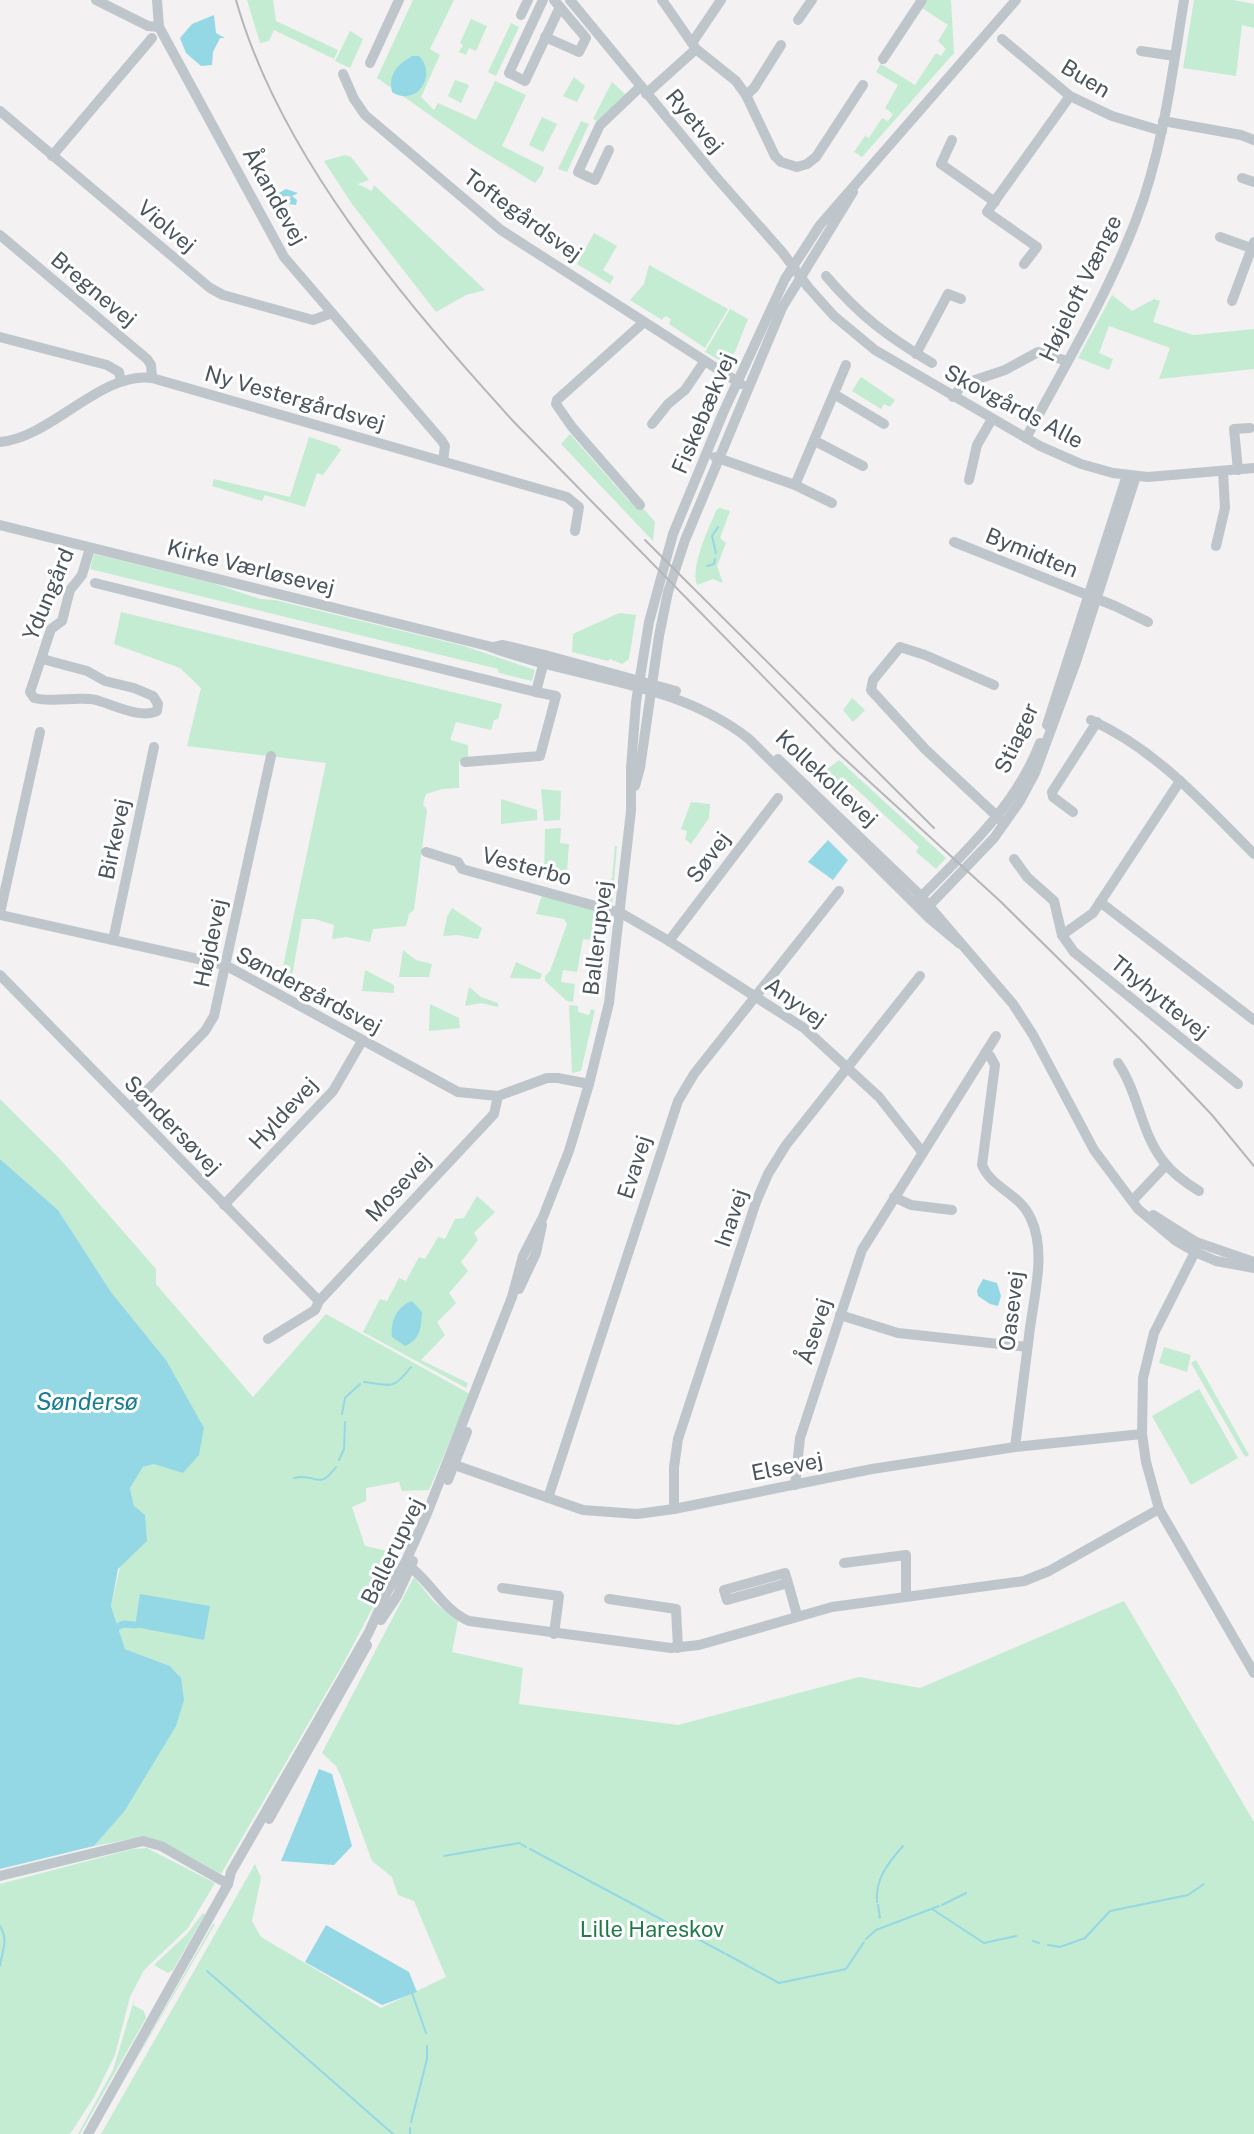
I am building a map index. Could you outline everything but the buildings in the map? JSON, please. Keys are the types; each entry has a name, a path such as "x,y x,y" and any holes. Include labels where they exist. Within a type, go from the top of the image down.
{"street":[{"path":"96,0 148,26 159,27 157,0"},
{"path":"370,63 399,0"},
{"path":"521,15 528,0"},
{"path":"543,0 509,73 525,81 557,3"},
{"name":"Ryetvej","path":"570,0 792,266"},
{"path":"662,0 694,46 725,70 746,95 775,156 781,162 797,167 816,157 863,85"},
{"path":"609,150 595,180 578,172 605,117 643,90 694,46 721,0"},
{"path":"798,20 812,0"},
{"path":"883,59 922,0"},
{"name":"Fiskebækvej","path":"638,684 663,565 737,382 792,266 833,208 1016,0"},
{"name":"Højeloft Vænge","path":"1026,438 1113,274 1136,220 1162,126 1184,0"},
{"path":"545,37 579,52 586,38 557,3"},
{"name":"Åkandevej","path":"159,27 284,257 442,441 445,446 443,461"},
{"path":"52,156 152,38"},
{"name":"Buen","path":"1002,39 1070,96 1112,116 1162,126 1241,135 1254,140"},
{"path":"746,95 754,88 781,45"},
{"path":"1141,51 1175,56"},
{"name":"Toftegårdsvej","path":"343,74 365,115 490,221 704,362 748,387"},
{"path":"1024,264 1037,247 987,212 1070,96"},
{"name":"Violvej","path":"0,111 210,288 223,295 313,320 332,313"},
{"path":"952,140 941,164 995,202"},
{"path":"1242,178 1254,182"},
{"name":"Fiskebækvej","path":"652,687 668,592 718,458 782,308 861,179"},
{"name":"Bregnevej","path":"0,235 147,359 152,378"},
{"path":"1220,237 1253,247 1232,301"},
{"name":"Skovgårds Alle","path":"792,266 834,316 875,350 1026,438 1081,464 1132,476 1254,468"},
{"name":"Skovgårds Alle","path":"826,276 845,299 886,336 932,363"},
{"path":"916,354 948,294 961,299"},
{"path":"640,505 572,427 556,404 644,322"},
{"path":"875,350 886,336"},
{"path":"0,337 107,365 119,372 121,381"},
{"path":"953,397 963,384 1005,370 1038,352 1067,361"},
{"path":"652,424 668,404 685,390 704,362"},
{"path":"795,485 846,365"},
{"name":"Ny Vestergårdsvej","path":"0,442 21,438 121,381 141,376 567,497 576,502 579,514 575,531"},
{"path":"834,394 884,424"},
{"path":"969,480 977,445 992,419"},
{"path":"1238,470 1234,429 1250,428"},
{"path":"815,441 863,466"},
{"path":"707,454 795,485 832,503"},
{"path":"1216,546 1225,508 1223,471"},
{"name":"Stiager","path":"1001,820 1035,773 1083,640 1099,558 1132,476"},
{"name":"Stiager","path":"922,905 984,850 1037,750 1132,476"},
{"name":"Kirke Værløsevej","path":"0,525 638,684"},
{"name":"Bymidten","path":"954,542 1091,597"},
{"name":"Ydungård","path":"43,657 153,696 158,704 157,711 141,713 92,699 44,700 34,698 30,692 51,629 62,621 70,590 82,575 90,548"},
{"path":"95,583 556,696 540,756 465,762"},
{"path":"1091,597 1148,622"},
{"path":"994,685 900,647 873,680 871,690 902,726 1001,820"},
{"path":"536,692 544,660"},
{"name":"Kollekollevej","path":"638,684 697,707 743,734 953,932 1022,1016 1094,1150 1138,1209 1155,1225 1216,1261 1254,1268"},
{"name":"Ballerupvej","path":"633,796 631,768 638,684"},
{"name":"Ballerupvej","path":"88,2134 230,1882 239,1873 360,1661 377,1625 397,1596 451,1463 512,1297 523,1256 542,1219 569,1151 589,1084 607,1013 633,796 652,687"},
{"path":"1073,812 1053,797 1052,792 1094,721 1143,749 1254,854"},
{"path":"0,914 40,732"},
{"name":"Birkevej","path":"113,940 154,747"},
{"name":"Højdevej","path":"130,1108 206,1030 214,1016 271,756"},
{"path":"1014,859 1027,877 1054,901 1062,935 1093,913 1180,781"},
{"name":"Søvej","path":"669,941 778,798"},
{"name":"Vesterbo","path":"426,852 458,862 462,869 621,913"},
{"name":"Evavej","path":"548,1498 678,1101 694,1074 839,891"},
{"path":"1100,902 1254,1020"},
{"name":"Anyvej","path":"621,913 804,1028 879,1097 923,1153"},
{"name":"Søndergårdsvej","path":"0,914 225,965 458,1092 498,1096 547,1078 589,1084"},
{"name":"Thyhyttevej","path":"1062,935 1074,952 1238,1084"},
{"name":"Søndersøvej","path":"0,975 319,1301"},
{"name":"Inavej","path":"674,1509 678,1439 768,1174 786,1145 915,978"},
{"name":"Åsevej","path":"795,1485 800,1438 862,1250 996,1036"},
{"name":"Hyldevej","path":"224,1205 333,1091 362,1041"},
{"name":"Oasevej","path":"985,1053 995,1065 982,1165 986,1175 1021,1203 1030,1216 1038,1239 1015,1447"},
{"path":"1118,1063 1129,1080 1149,1137 1166,1165 1199,1191"},
{"name":"Mosevej","path":"268,1339 315,1310 319,1301 494,1114 498,1096"},
{"path":"1133,1200 1166,1165"},
{"path":"894,1197 911,1205 952,1210"},
{"path":"1193,1247 1167,1295 1166,1306 1147,1357 1142,1434 1159,1509 1254,1673"},
{"name":"Kollekollevej","path":"1193,1247 1254,1262"},
{"path":"840,1315 898,1333 1027,1347"},
{"name":"Elsevej","path":"451,1463 548,1498 602,1513 637,1514 872,1469 1015,1447 1142,1434"},
{"path":"408,1564 423,1577 444,1605 461,1617 480,1623 678,1648 699,1645 832,1607 1024,1581 1049,1571 1159,1509"},
{"path":"844,1563 906,1555 906,1597"},
{"path":"788,1583 727,1600 724,1590 785,1573 788,1583 797,1615"},
{"path":"502,1588 559,1596 554,1634"},
{"path":"609,1599 676,1609 678,1648"},
{"path":"0,1876 143,1841 161,1846 230,1882"}],"green space":[{"path":"247,0 273,0 276,21 338,50 334,59 274,30 269,41 260,43"},
{"path":"413,0 454,0 430,49 440,55 421,97 434,110 438,103 476,120 495,81 526,95 502,146 544,167 535,183 474,146 377,78"},
{"path":"927,0 951,0 954,53 862,157 854,152 865,136 869,138 882,118 888,121 893,114 885,108 898,85 876,72 881,64 915,85 936,53 941,56 946,49 938,41 948,25 922,8"},
{"path":"1194,0 1234,0 1254,4 1254,28 1242,25 1236,76 1183,68"},
{"path":"471,19 487,26 476,51 469,48 466,55 459,52 463,45 460,43"},
{"path":"511,23 519,27 496,76 488,72"},
{"path":"350,31 363,39 350,68 335,61"},
{"path":"574,77 585,86 577,102 563,96"},
{"path":"455,80 469,85 461,103 448,96"},
{"path":"612,82 626,95 597,121 593,119"},
{"path":"542,117 557,124 543,152 529,145"},
{"path":"581,121 589,124 567,172 558,169"},
{"path":"345,155 351,157 369,180 358,184 372,191 374,185 485,290 466,295 436,312 352,204 324,161"},
{"path":"594,233 617,246 603,270 614,277 610,284 577,264"},
{"path":"649,265 728,309 705,348 669,324 671,319 665,316 662,320 630,300 644,284"},
{"path":"1112,295 1132,311 1154,299 1160,301 1153,322 1193,335 1254,329 1254,369 1159,379 1170,348 1109,326 1099,353 1113,359 1109,370 1078,358"},
{"path":"730,309 748,319 732,359 726,364 705,352"},
{"path":"861,377 895,400 890,407 884,404 881,409 852,391"},
{"path":"570,434 628,500 642,507 655,522 653,541 561,444"},
{"path":"309,437 341,450 323,475 317,473 305,507 265,495 262,501 212,486 214,479 290,497"},
{"path":"720,508 730,511 720,538 726,543 717,566 723,583 713,579 697,585 698,558 705,536"},
{"path":"94,554 212,583 260,599 464,646 535,670 532,681 499,673 498,669 90,569"},
{"path":"121,612 502,704 491,730 456,722 450,740 468,745 468,758 459,761 459,788 426,794 423,804 427,810 414,910 409,914 406,926 373,929 370,942 346,937 332,939 334,925 302,919 290,988 279,985 326,763 187,746 201,688 180,668 114,644"},
{"path":"619,613 636,615 629,659 622,664 572,652 573,634"},
{"path":"852,698 865,710 853,722 843,710"},
{"path":"839,760 946,858 936,869 916,852 919,847 852,785 839,797 815,779"},
{"path":"541,789 561,791 560,820 544,821"},
{"path":"501,799 537,810 537,820 501,824"},
{"path":"691,802 710,804 709,818 691,844 685,839 687,831 681,829"},
{"path":"561,828 560,843 569,844 566,884 544,877 545,829"},
{"path":"615,846 612,905 601,902 600,894 612,878"},
{"path":"542,895 595,910 591,940 583,939 577,972 563,970 561,982 575,984 573,1002 567,1001 545,981 567,924 564,919 536,914"},
{"path":"452,908 482,928 478,939 443,936"},
{"path":"403,950 416,960 432,964 429,977 399,977"},
{"path":"516,962 542,974 540,979 510,978"},
{"path":"365,970 394,985 394,993 362,991"},
{"path":"469,987 481,997 498,1003 498,1007 481,1003 465,1006"},
{"path":"430,1004 459,1018 460,1028 429,1031"},
{"path":"569,1005 578,1006 578,1012 589,1015 591,1009 595,1010 581,1071 572,1073"},
{"path":"0,1099 59,1158 156,1269 156,1284 253,1397 326,1314 470,1394 429,1490 402,1491 399,1482 366,1488 366,1501 352,1507 365,1546 401,1554 343,1664 221,1874 161,1841 142,1837 94,1846 124,1812 181,1678 170,1666 125,1649 111,1606 134,1506 130,1488 143,1467 154,1464 166,1360 111,1292 58,1210 0,1159"},
{"path":"477,1196 495,1212 474,1233 478,1240 461,1262 468,1271 449,1293 456,1303 437,1322 445,1335 421,1360 468,1383 466,1388 363,1332 380,1299 387,1301 399,1278 406,1281 419,1257 425,1259 438,1237 445,1239 455,1219 464,1218"},
{"path":"1164,1347 1191,1355 1187,1372 1159,1363"},
{"path":"1196,1360 1249,1455 1245,1457 1191,1363"},
{"path":"1199,1389 1238,1458 1191,1485 1152,1416"},
{"name":"Lille Hareskov","path":"414,1577 434,1602 458,1621 452,1652 523,1668 519,1704 678,1725 859,1677 920,1688 1124,1601 1254,1822 1254,2134 101,2134 255,1864 261,1878 252,1921 261,1937 381,2008 446,1977 414,1901 398,1895 392,1877 372,1861 341,1776 336,1766 322,1753"},
{"path":"147,1848 215,1883 188,1928 144,1970 130,1997 115,2055 94,2097 70,2134 0,2134 0,1884"},
{"path":"203,1913 173,1970 168,1973 154,1965 187,1934"},
{"path":"213,1924 215,1924 93,2134"},
{"path":"138,1987 133,2005 144,2011 146,2018 78,2134 113,2070"}],"water":[{"path":"214,15 216,33 225,38 220,38 213,52 212,65 201,66 186,53 180,38 192,24"},
{"path":"412,56 419,56 424,63 425,80 417,92 401,96 392,92 393,75"},
{"path":"286,189 298,193 292,196 297,200 296,205 288,204 291,197 288,196 269,206 268,199"},
{"path":"828,840 848,860 833,880 808,862"},
{"name":"Søndersø","path":"0,1159 58,1210 111,1292 166,1360 204,1428 199,1455 183,1473 154,1464 143,1467 130,1488 134,1506 145,1515 147,1541 118,1569 111,1606 125,1649 170,1666 181,1678 184,1700 176,1726 124,1812 94,1846 0,1869"},
{"path":"983,1279 997,1283 1001,1296 998,1306 978,1296 977,1290"},
{"path":"412,1301 422,1312 421,1323 417,1336 405,1346 392,1337 392,1326 399,1311"},
{"path":"140,1594 210,1606 204,1640 135,1627"},
{"path":"319,1769 332,1774 352,1846 334,1865 281,1861"},
{"path":"326,1925 409,1972 417,1992 382,2005 305,1962"}],"waterway":[{"path":"716,553 712,536 718,527"},
{"path":"707,566 714,564 715,559"},
{"path":"364,1382 391,1385 411,1367"},
{"path":"342,1414 345,1398 360,1384"},
{"path":"339,1460 344,1449 345,1422"},
{"path":"294,1478 321,1480 336,1467"},
{"path":"116,1628 123,1624 136,1625"},
{"path":"444,1856 519,1843 526,1847"},
{"path":"877,1902 880,1879 903,1846"},
{"path":"530,1849 724,1953"},
{"path":"1048,1945 1060,1947 1085,1938 1110,1911 1188,1895 1204,1884"},
{"path":"942,1905 966,1893"},
{"path":"878,1905 880,1918"},
{"path":"866,1939 876,1930 939,1906"},
{"path":"932,1909 984,1943 1016,1936"},
{"path":"0,1926 4,1941 0,1966"},
{"path":"1033,1941 1039,1943"},
{"path":"726,1954 779,1983 846,1969 864,1942"},
{"path":"207,1971 393,2134"},
{"path":"412,1993 426,2033"},
{"path":"411,2122 427,2059 427,2046"},
{"path":"410,2128 410,2134"}],"tram line":[{"path":"236,0 256,58 283,115 315,170 350,224 430,327 513,421 836,751 1000,901 1141,1040 1212,1115 1254,1166"},
{"path":"645,540 934,828"}]}
